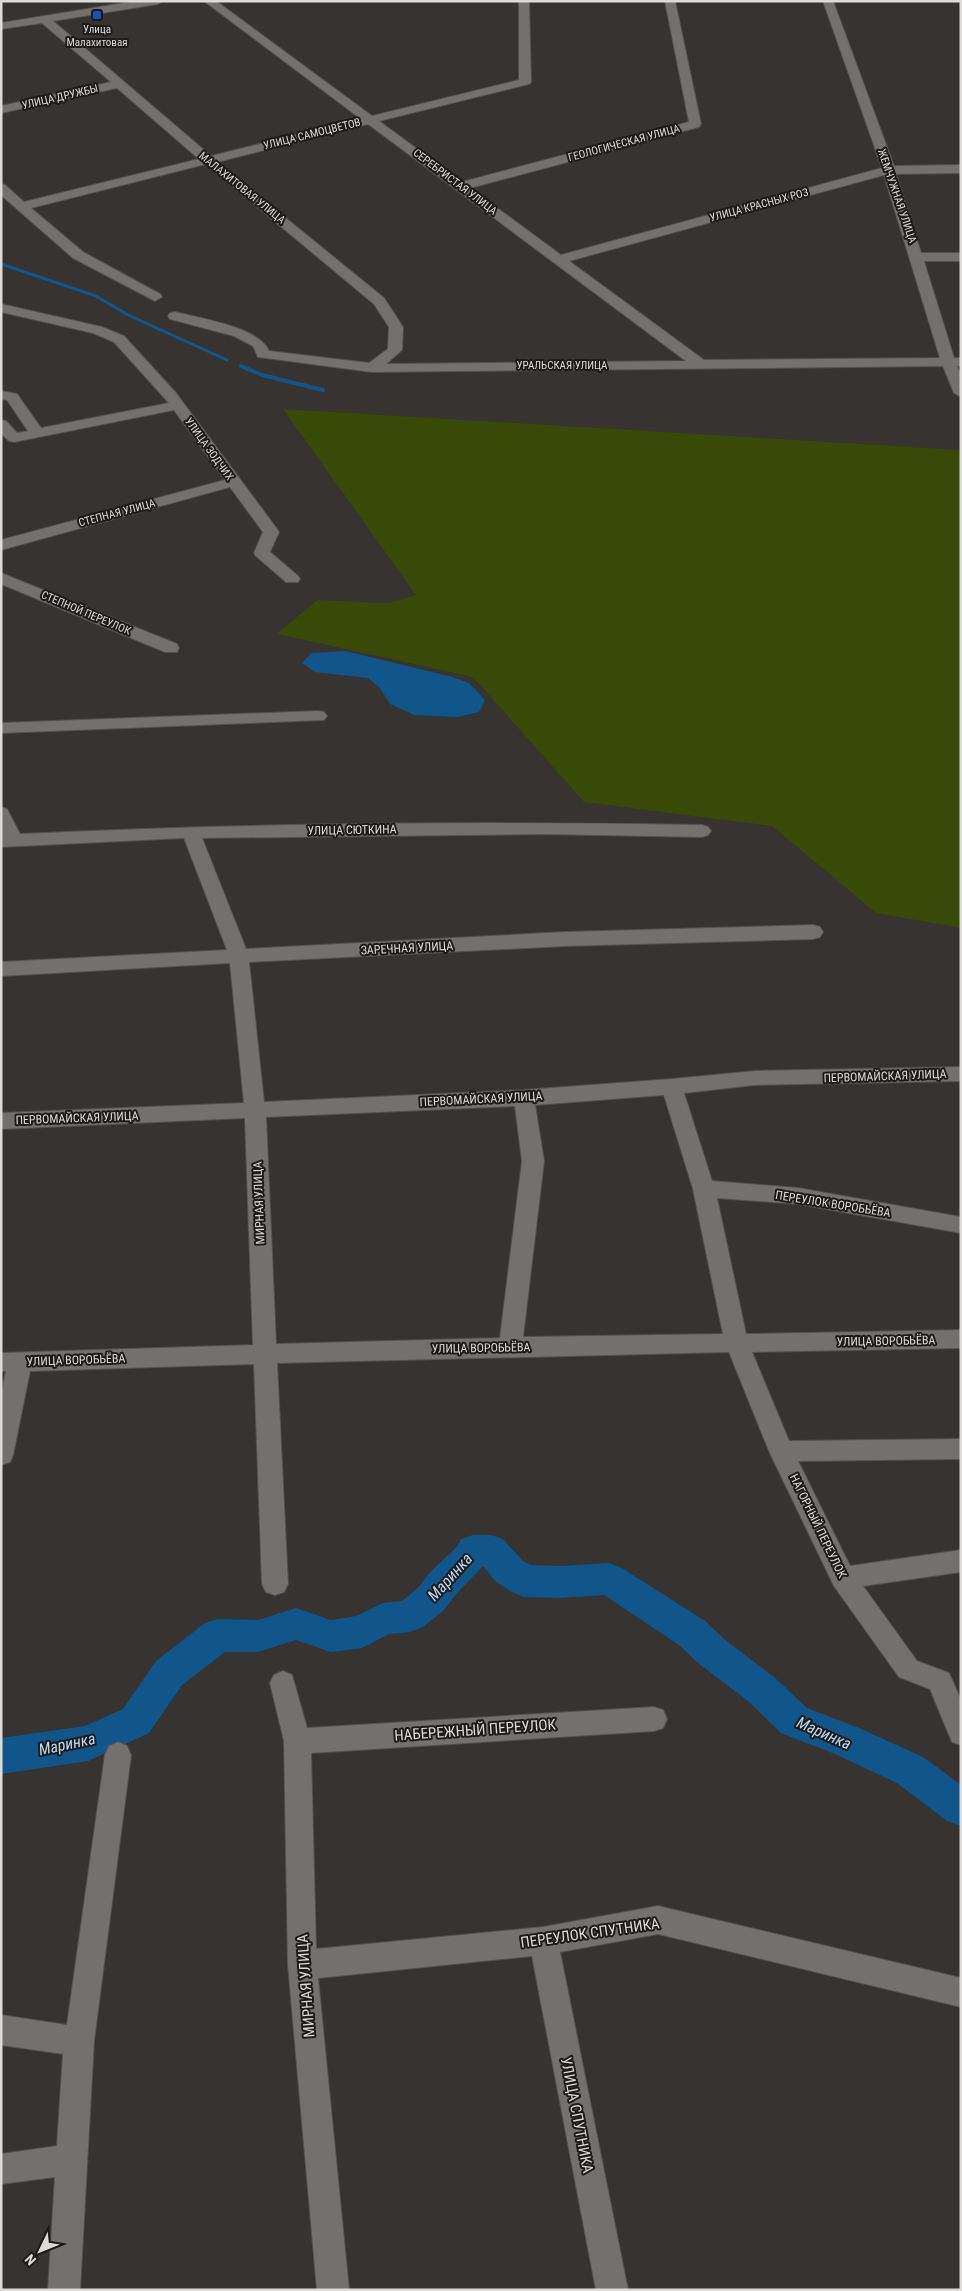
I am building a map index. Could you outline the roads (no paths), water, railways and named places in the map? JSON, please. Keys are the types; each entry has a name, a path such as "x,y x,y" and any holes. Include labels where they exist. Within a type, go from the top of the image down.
{"street":[{"path":"63,1 77,14"},
{"path":"1,26 158,1"},
{"name":"СЕРЕБРИСТАЯ УЛИЦА","path":"209,1 462,186 700,364"},
{"name":"УЛИЦА САМОЦВЕТОВ","path":"22,206 525,82 524,1"},
{"name":"ГЕОЛОГИЧЕСКАЯ УЛИЦА","path":"462,186 695,124 670,1"},
{"name":"ЖЕМЧУЖНАЯ УЛИЦА","path":"828,1 889,170 955,363 961,393"},
{"name":"МАЛАХИТОВАЯ УЛИЦА","path":"44,18 118,84 379,301 396,327 395,350 372,368"},
{"name":"УЛИЦА ДРУЖБЫ","path":"1,110 118,84"},
{"name":"УЛИЦА КРАСНЫХ РОЗ","path":"559,260 889,170 961,168"},
{"path":"1,188 78,255 154,296"},
{"path":"918,257 961,257"},
{"name":"УЛИЦА ЗОДЧИХ","path":"1,308 97,330 119,339 178,406 271,532 262,553 292,579"},
{"name":"УРАЛЬСКАЯ УЛИЦА","path":"175,316 240,333 259,344 263,354 372,368 955,363"},
{"path":"1,395 12,397 36,432"},
{"path":"24,414 1,422 14,438 36,432 178,406"},
{"name":"СТЕПНАЯ УЛИЦА","path":"1,545 233,482"},
{"name":"СТЕПНОЙ ПЕРЕУЛОК","path":"1,578 171,648"},
{"path":"1,728 318,716"},
{"path":"1,813 8,841"},
{"name":"УЛИЦА СЮТКИНА","path":"8,841 191,832 543,828 702,831"},
{"name":"МИРНАЯ УЛИЦА","path":"191,832 239,957 255,1111 275,1584"},
{"name":"ЗАРЕЧНАЯ УЛИЦА","path":"1,970 565,939 813,932"},
{"name":"ПЕРВОМАЙСКАЯ УЛИЦА","path":"1,1121 524,1098 672,1087 755,1078 862,1078 961,1074"},
{"name":"НАГОРНЫЙ ПЕРЕУЛОК","path":"672,1087 704,1189 737,1344 781,1451 842,1578 908,1669 940,1681 961,1733"},
{"path":"510,1347 533,1161 524,1098"},
{"name":"ПЕРЕУЛОК ВОРОБЬЁВА","path":"704,1189 798,1196 961,1225"},
{"name":"УЛИЦА ВОРОБЬЁВА","path":"11,1362 510,1347 961,1339"},
{"path":"1,1455 11,1362"},
{"path":"781,1451 961,1449"},
{"path":"842,1578 961,1561"},
{"name":"МИРНАЯ УЛИЦА","path":"283,1683 297,1741 302,1965 333,2290"},
{"name":"НАБЕРЕЖНЫЙ ПЕРЕУЛОК","path":"297,1741 654,1719"},
{"path":"64,2290 70,2159 79,2041 118,1755"},
{"name":"ПЕРЕУЛОК СПУТНИКА","path":"302,1965 543,1941 658,1920 961,1993"},
{"name":"УЛИЦА СПУТНИКА","path":"543,1941 612,2290"},
{"path":"1,2030 79,2041"},
{"path":"1,2169 70,2159"}],"water":[{"path":"345,651 449,676 469,683 485,700 479,712 458,717 414,715 390,704 380,688 368,678 315,672 302,663 311,653"}],"waterway":[{"path":"1,264 96,296 128,315 227,360"},
{"path":"241,366 262,375 323,390"},
{"name":"Маринка","path":"1,1756 88,1743 136,1721 169,1673 218,1635 258,1636 296,1624 331,1636 362,1632 383,1619 410,1616 431,1599 444,1582 469,1559 473,1550 491,1550 509,1571 525,1581 561,1582 609,1579 692,1633 711,1651 761,1689 794,1721 846,1740 910,1770 961,1808"}],"place":[{"name":"Улица Малахитовая","path":"97,15"}]}
